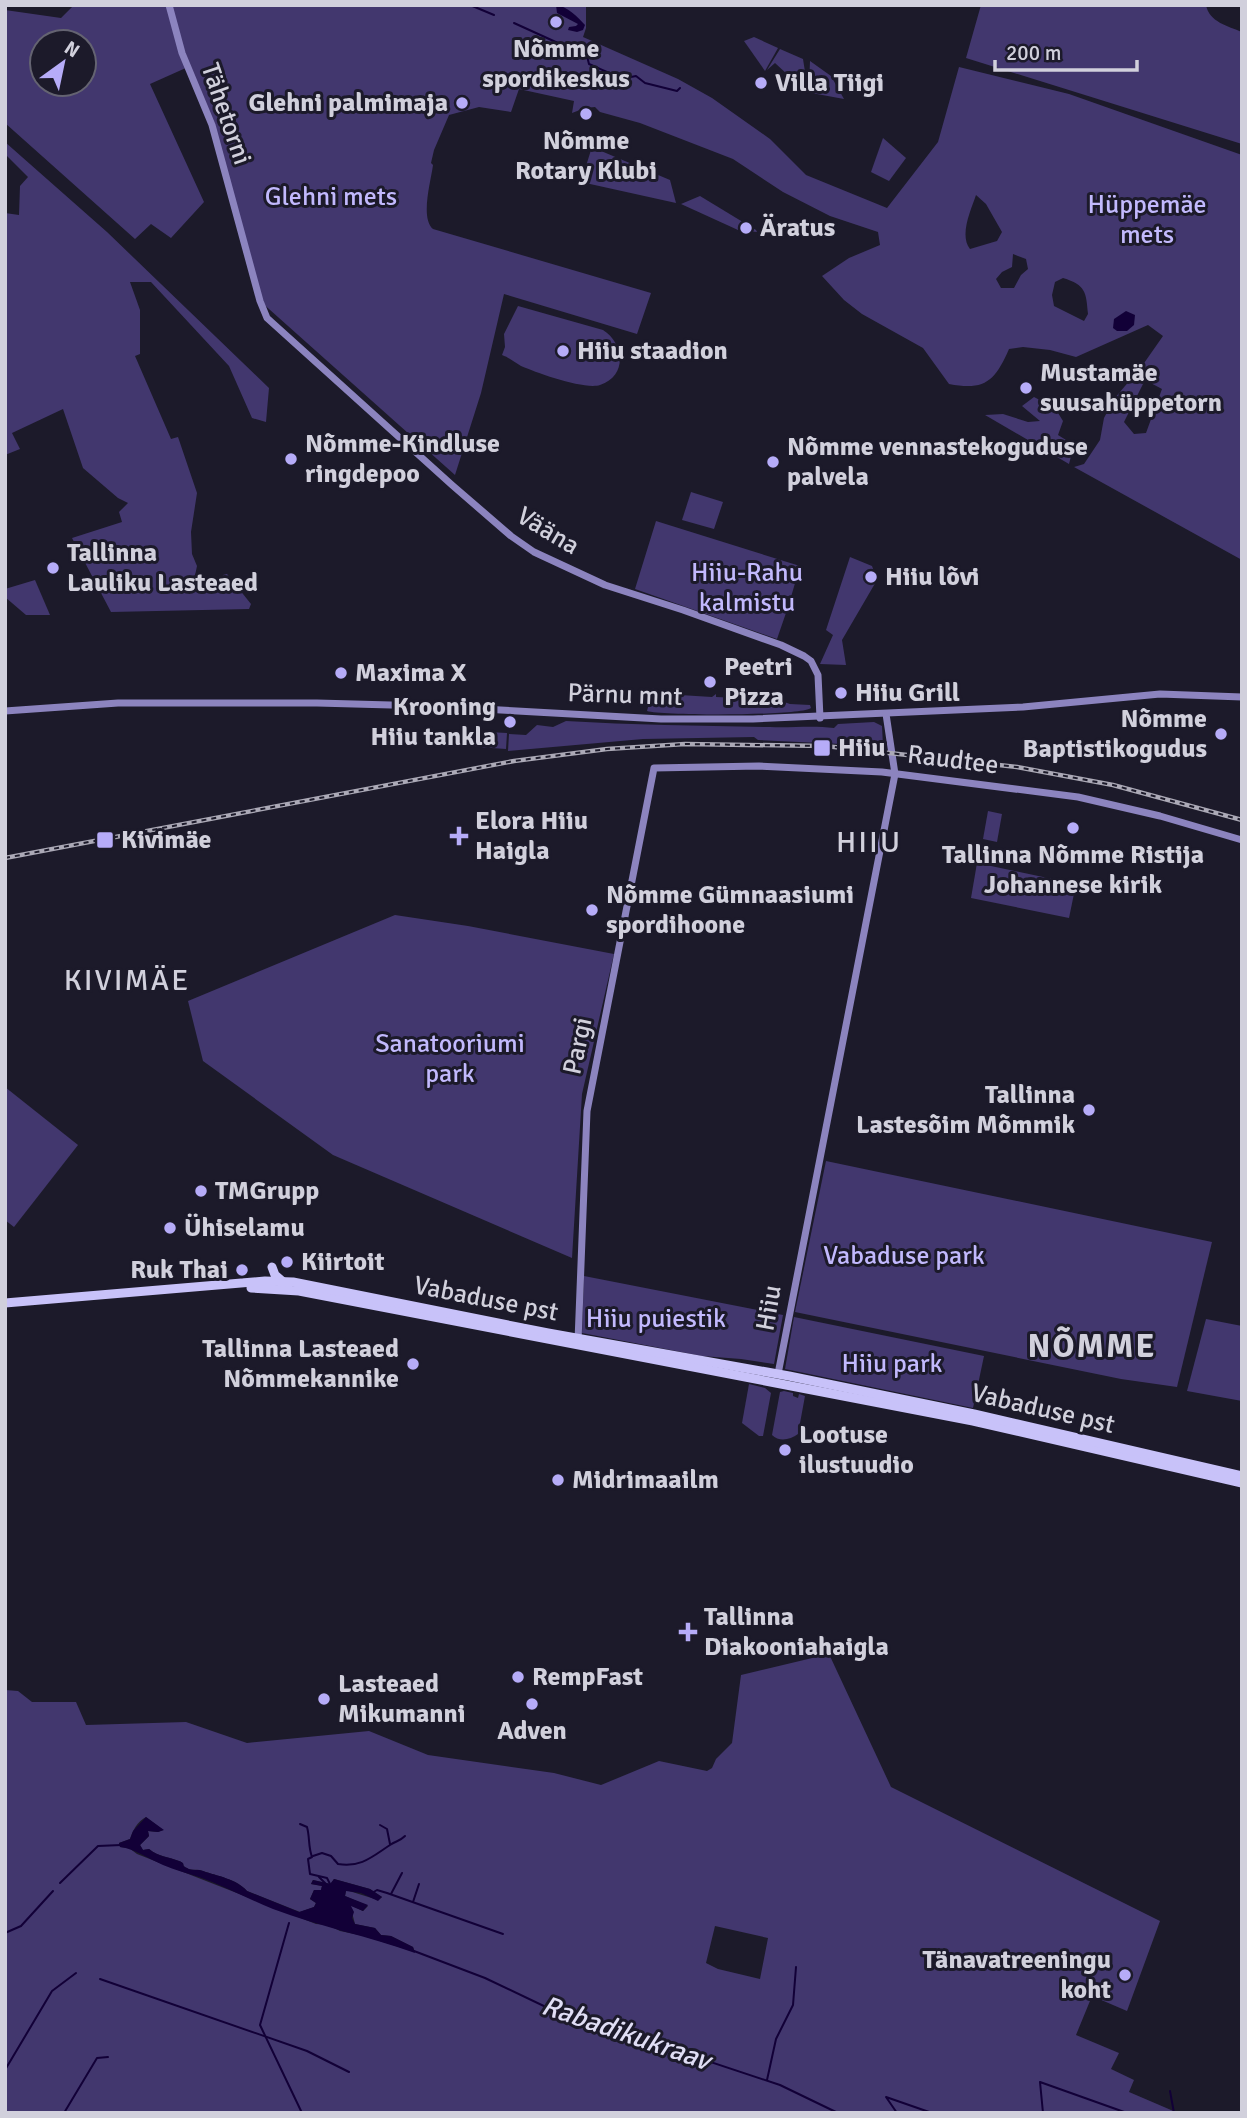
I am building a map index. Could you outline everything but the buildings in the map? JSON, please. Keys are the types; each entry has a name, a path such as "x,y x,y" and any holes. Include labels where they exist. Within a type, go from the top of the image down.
{"highway":[{"path":"272,1268 282,1281"},
{"name":"Vabaduse pst","path":"5,1305 282,1281 973,1421 1242,1483"},
{"name":"Vabaduse pst","path":"5,1305 256,1287 282,1288 778,1374 974,1414 1242,1476"}],"street":[{"name":"Tähetorni","path":"169,5 181,53 212,125 260,302 267,318"},
{"name":"Vääna","path":"267,318 452,485 522,544 606,586 781,645 811,661 818,675 820,718"},
{"name":"Pärnu mnt","path":"5,712 117,703 317,703 428,706 660,719 820,718 1023,707 1160,695 1242,697"},
{"name":"Hiiu","path":"778,1374 895,774 886,714"},
{"path":"860,715 881,720 888,727"},
{"name":"Raudtee","path":"654,768 799,767 895,774 1078,797 1160,816 1242,840"},
{"name":"Pargi","path":"578,1341 587,1111 654,768"}],"green space":[{"path":"74,5 586,5 586,28 583,37 678,79 712,98 770,139 806,175 887,208 938,142 959,67 1069,94 1242,155 1242,560 1074,467 1084,464 1100,440 1104,418 1114,399 1163,336 1148,325 1076,357 1050,350 1023,347 1009,349 999,369 987,381 972,386 949,384 923,348 862,314 844,300 822,276 849,258 880,245 878,232 830,216 783,192 733,159 640,123 600,112 595,107 572,113 574,101 519,89 511,112 479,107 449,115 431,163 433,165 427,208 429,224 433,229 651,293 637,334 504,294 481,393 455,475 260,301 212,125 188,67 150,84 204,202 171,238 151,224 135,239 5,123 5,10 61,18","holes":["976,195 986,204 1002,232 997,241 970,249 966,230","1013,254 1026,259 1028,269 1014,288 1001,288 996,279 1012,267","1063,278 1076,283 1083,290 1088,314 1084,321 1054,306 1052,295 1055,282","1145,380 1162,389 1146,433 1134,434 1124,422"]},
{"path":"981,5 1206,5 1215,19 1242,32 1242,144 966,58"},
{"path":"754,37 778,48 765,71 744,41"},
{"path":"780,49 803,59 806,78 804,86 801,87 775,63 767,70"},
{"path":"810,61 831,76 844,99 806,92"},
{"path":"883,138 906,158 889,181 871,172"},
{"path":"5,142 107,232 269,388 266,422 252,418 229,366 151,282 130,282 140,310 140,354 135,356 171,439 178,437 197,493 191,532 192,554 197,566 193,585 219,590 223,575 227,574 251,604 249,609 111,612 72,538 122,522 119,512 128,503 118,498 83,468 63,409 12,433 20,449 5,455 5,213 19,215 20,186 28,177 5,154"},
{"path":"594,148 670,180 676,203 581,182"},
{"path":"700,196 757,232 738,230 681,204"},
{"name":"Hiiu staadion","path":"518,306 603,330 619,351 619,367 615,374 600,385 584,385 538,373 502,355 505,347 504,334"},
{"path":"1034,397 1055,408 1063,421 1058,435 1074,445 1069,464 985,415 1003,414 1028,422 1040,421 1022,406"},
{"path":"691,492 723,502 714,529 682,520"},
{"name":"Hiiu-Rahu kalmistu","path":"656,521 800,566 791,597 787,596 783,608 787,610 777,639 635,589"},
{"path":"850,557 872,566 877,580 842,640 846,665 820,664 833,635 826,630"},
{"path":"35,580 50,615 26,615 5,597 5,589"},
{"path":"740,687 790,704 810,705 811,708 784,713 732,714 647,711 653,688 664,694 712,697 716,694 716,697 739,698"},
{"path":"566,721 834,728 838,724 874,722 882,726 883,746 758,740 754,737 643,739 508,751 509,734 526,735 537,725 553,727"},
{"path":"449,730 507,733 506,749 448,745"},
{"path":"988,811 1002,814 997,842 983,839"},
{"path":"977,863 1076,884 1069,918 971,898"},
{"name":"Sanatooriumi park","path":"395,915 614,954 582,1094 572,1258 333,1155 203,1061 188,1001"},
{"path":"5,1087 78,1145 14,1227 5,1220"},
{"name":"Vabaduse park","path":"826,1161 1212,1242 1177,1387 1121,1379 795,1312"},
{"name":"Hiiu puiestik","path":"584,1276 783,1315 774,1364 702,1356 582,1333"},
{"name":"Hiiu park","path":"794,1317 984,1356 973,1408 785,1369"},
{"path":"1206,1319 1242,1326 1242,1401 1187,1391"},
{"path":"749,1384 765,1388 771,1393 763,1436 759,1436 742,1423"},
{"path":"780,1392 793,1393 793,1396 798,1398 799,1394 805,1396 798,1434 788,1439 772,1435"},
{"path":"829,1654 891,1787 1160,1921 1127,2011 1092,1996 1076,2035 1119,2053 1111,2069 1134,2080 1129,2092 1178,2113 5,2113 5,1690 18,1691 32,1702 76,1702 86,1725 186,1722 247,1743 369,1731 428,1755 554,1773 601,1785 659,1761 707,1771 712,1768 716,1759 732,1743 741,1675","holes":["146,1817 163,1830 148,1831 149,1836 140,1845 143,1850 149,1849 179,1861 189,1869 226,1878 247,1891 300,1912 314,1907 316,1903 310,1899 314,1890 321,1890 322,1886 311,1884 313,1880 331,1884 334,1879 370,1889 382,1897 378,1900 346,1890 345,1896 368,1906 363,1911 350,1905 355,1924 375,1928 381,1935 391,1936 413,1947 415,1952 340,1931 328,1925 316,1924 137,1854 129,1848 120,1847 119,1843 130,1839 136,1826","715,1926 768,1938 760,1979 718,1969 706,1963"]}],"shaded area":[{"path":"556,5 576,15 585,25 583,30 568,30 578,24 557,13"},
{"path":"1126,311 1135,315 1134,325 1127,331 1117,331 1113,328 1114,319"},
{"path":"146,1817 164,1830 148,1831 149,1836 140,1845 143,1850 149,1849 179,1861 189,1869 226,1878 247,1891 299,1912 314,1907 316,1903 310,1899 314,1890 321,1890 322,1886 311,1884 313,1880 330,1884 334,1879 370,1889 382,1897 378,1901 361,1893 346,1891 345,1896 368,1905 363,1911 351,1906 355,1924 375,1928 381,1935 391,1936 413,1947 415,1953 291,1915 120,1847 119,1843 130,1839 133,1831"}],"waterway":[{"path":"470,5 494,15"},
{"path":"514,23 569,48 586,52 589,64 618,76 636,76 645,83 677,91 680,88"},
{"path":"300,1824 307,1827 308,1831 312,1857 308,1859 310,1874 327,1878 330,1884"},
{"path":"380,1825 387,1829 390,1844"},
{"path":"313,1856 322,1853 331,1856 338,1864 360,1863 405,1836"},
{"name":"Rabadikukraav","path":"60,1883 98,1846 121,1845"},
{"path":"391,1894 402,1873"},
{"path":"319,1877 328,1886"},
{"path":"413,1902 419,1884"},
{"path":"372,1893 377,1890 387,1893 503,1934"},
{"name":"Rabadikukraav","path":"5,1933 21,1926 53,1891"},
{"path":"289,1923 260,2025 302,2113"},
{"name":"Rabadikukraav","path":"414,1951 485,1978 548,2008 780,2085 838,2113"},
{"path":"767,2080 776,2039 793,2005 796,1967"},
{"path":"5,2070 52,1991 76,1973"},
{"path":"100,1979 307,2051 349,2072"},
{"path":"64,2113 97,2058 108,2057"},
{"path":"1043,2113 1040,2082 1127,2113"},
{"path":"1170,2091 1174,2113"},
{"path":"897,2113 886,2097 932,2113"}],"railway":[{"path":"5,858 514,761 607,749 685,744 825,746 1017,767 1113,785 1242,820"}],"place":[{"name":"Nõmme spordikeskus","path":"556,22"},
{"name":"Villa Tiigi","path":"761,83"},
{"name":"Glehni palmimaja","path":"462,103"},
{"name":"Nõmme Rotary Klubi","path":"586,114"},
{"name":"Äratus","path":"746,228"},
{"name":"Hiiu staadion","path":"563,351"},
{"name":"Mustamäe suusahüppetorn","path":"1026,388"},
{"name":"Nõmme-Kindluse ringdepoo","path":"291,459"},
{"name":"Nõmme vennastekoguduse palvela","path":"773,462"},
{"name":"Tallinna Lauliku Lasteaed","path":"53,568"},
{"name":"Hiiu lõvi","path":"871,577"},
{"name":"Maxima X","path":"341,673"},
{"name":"Peetri Pizza","path":"710,682"},
{"name":"Hiiu Grill","path":"841,693"},
{"name":"Krooning Hiiu tankla","path":"510,722"},
{"name":"Nõmme Baptistikogudus","path":"1221,734"},
{"name":"Hiiu","path":"822,748"},
{"name":"Tallinna Nõmme Ristija Johannese kirik","path":"1073,828"},
{"name":"Elora Hiiu Haigla","path":"459,836"},
{"name":"Kivimäe","path":"105,840"},
{"name":"Nõmme Gümnaasiumi spordihoone","path":"592,910"},
{"name":"Tallinna Lastesõim Mõmmik","path":"1089,1110"},
{"name":"TMGrupp","path":"201,1191"},
{"name":"Ühiselamu","path":"170,1228"},
{"name":"Kiirtoit","path":"287,1262"},
{"name":"Ruk Thai","path":"242,1270"},
{"name":"Tallinna Lasteaed Nõmmekannike","path":"413,1364"},
{"name":"Lootuse ilustuudio","path":"785,1450"},
{"name":"Midrimaailm","path":"558,1480"},
{"name":"Tallinna Diakooniahaigla","path":"688,1632"},
{"name":"RempFast","path":"518,1677"},
{"name":"Lasteaed Mikumanni","path":"324,1699"},
{"name":"Adven","path":"532,1704"},
{"name":"Tänavatreeningu koht","path":"1125,1975"}],"district":[{"name":"HIIU","path":"869,842"},
{"name":"KIVIMÄE","path":"127,980"},
{"name":"NÕMME","path":"1092,1346"}],"park label":[{"name":"Glehni mets","path":"331,197"},
{"name":"Hüppemäe mets","path":"1147,220"}]}
